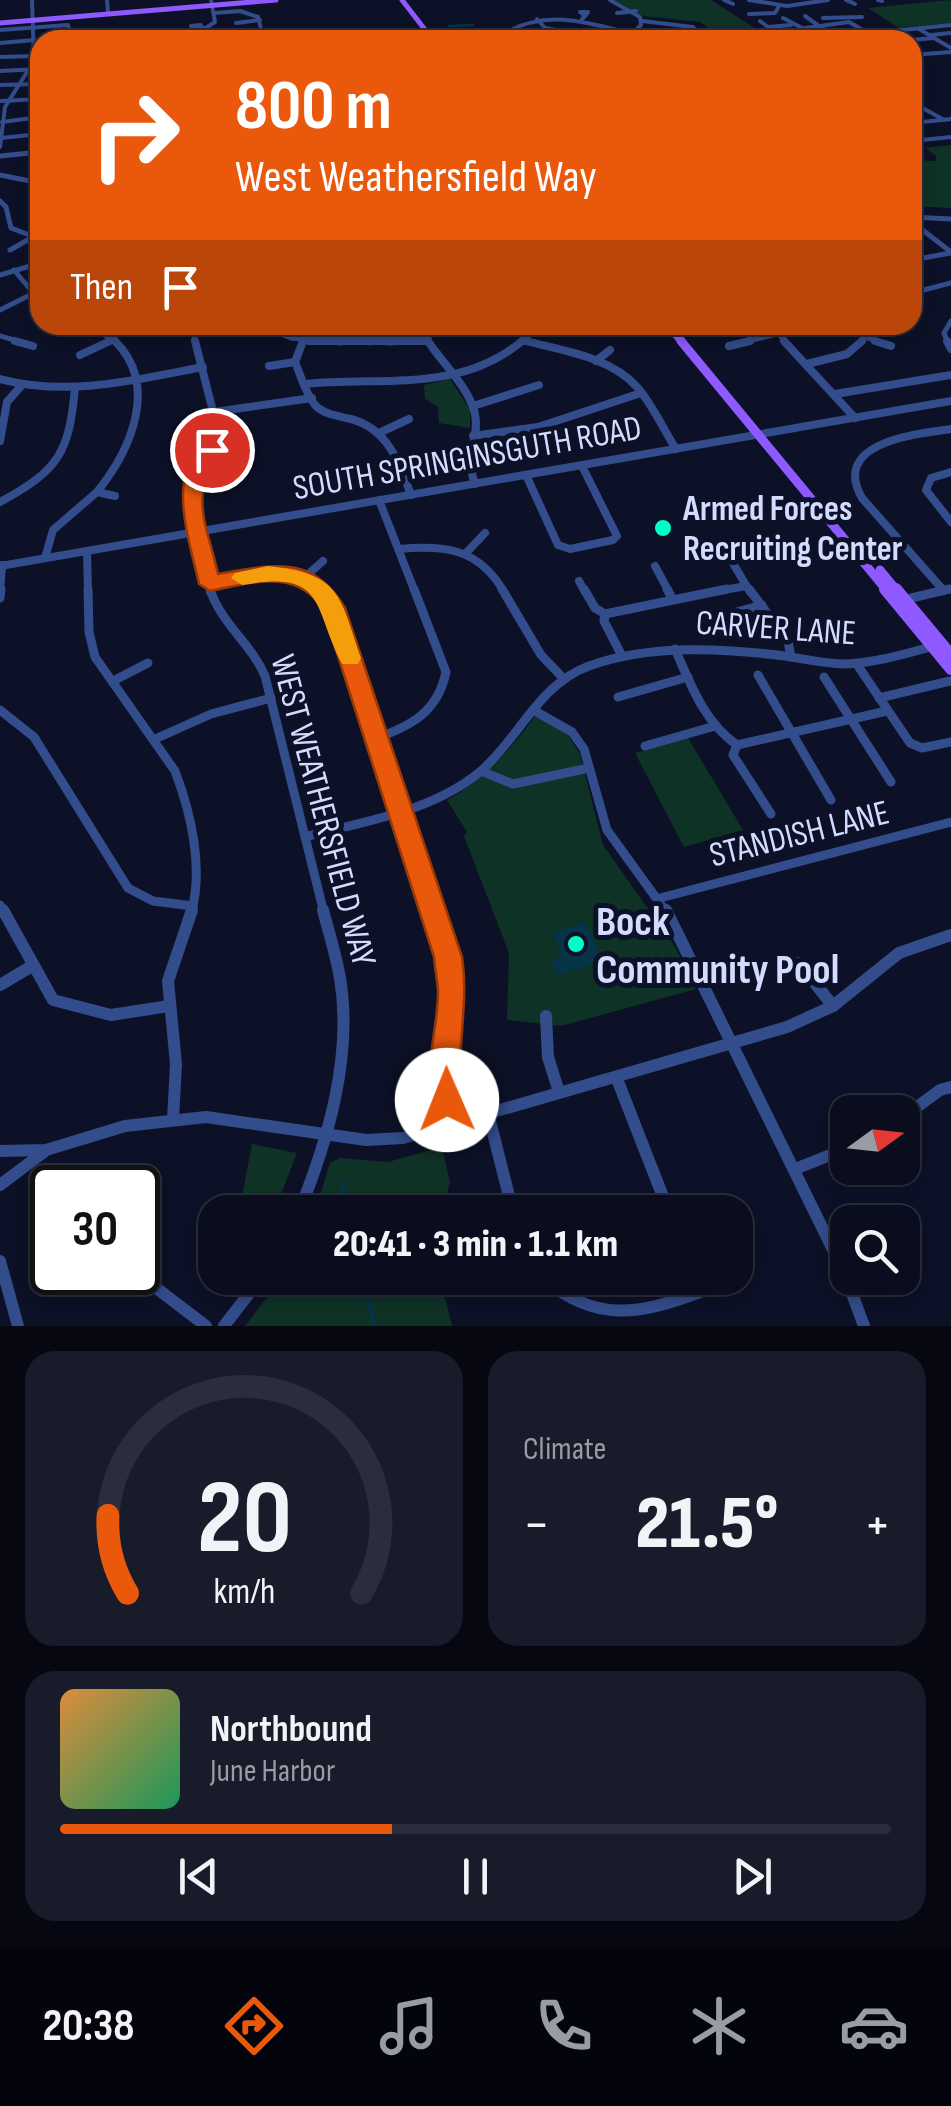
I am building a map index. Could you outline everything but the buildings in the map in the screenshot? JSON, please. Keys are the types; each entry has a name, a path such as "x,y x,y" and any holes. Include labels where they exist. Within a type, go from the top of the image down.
{"main road":[{"path":"212,5 255,0"},
{"path":"31,22 161,6 276,0"},
{"path":"399,0 424,30"},
{"path":"0,25 161,6"},
{"path":"679,335 937,645 951,655"},
{"path":"937,645 950,675"}],"street":[{"path":"32,0 32,30"},
{"path":"107,0 108,12"},
{"path":"610,0 642,21 683,24 692,30"},
{"path":"724,0 733,4"},
{"path":"749,0 780,6 828,3"},
{"path":"787,0 795,6"},
{"path":"846,0 855,4"},
{"path":"200,28 209,29 215,22 212,5 248,12 260,20 260,30"},
{"path":"749,14 775,12 780,6"},
{"path":"760,21 768,27 805,28 862,18 852,11"},
{"path":"806,16 825,30"},
{"path":"515,30 522,23 537,20 583,18 620,30"},
{"path":"783,18 794,26"},
{"path":"823,18 849,20 863,30 882,27"},
{"path":"246,22 260,20"},
{"path":"537,20 545,28"},
{"path":"636,30 642,21"},
{"path":"31,22 68,25 69,30"},
{"path":"834,23 843,29"},
{"path":"902,30 951,25"},
{"path":"922,31 951,50"},
{"path":"922,38 950,33"},
{"path":"0,43 30,40"},
{"path":"922,55 951,50"},
{"path":"941,54 951,60"},
{"path":"0,58 30,56"},
{"path":"922,61 928,64"},
{"path":"0,71 30,70"},
{"path":"0,147 8,100 30,71"},
{"path":"0,85 30,84"},
{"path":"0,101 30,100"},
{"path":"922,106 947,119"},
{"path":"2,118 30,117"},
{"path":"922,123 947,119"},
{"path":"1,138 30,135"},
{"path":"922,140 951,137"},
{"path":"0,156 30,153"},
{"path":"0,175 30,180"},
{"path":"0,201 6,207 11,228 30,236"},
{"path":"922,218 951,219"},
{"path":"922,230 951,253"},
{"path":"10,250 30,241"},
{"path":"922,258 951,253"},
{"path":"0,275 30,266"},
{"path":"14,270 30,291"},
{"path":"922,290 951,283"},
{"path":"940,285 951,294"},
{"path":"0,310 30,295"},
{"path":"951,321 944,333 951,349"},
{"path":"45,558 53,530 98,492 120,465 138,425 130,355 109,335"},
{"name":"WEST WEATHERSFIELD WAY","path":"194,335 217,439 194,475 190,490 197,532 218,613 260,662 338,969 342,1002 340,1061 324,1134 304,1195"},
{"path":"286,335 370,344 428,341"},
{"path":"370,335 370,344"},
{"path":"428,335 428,341 473,406 476,421 467,462 475,484"},
{"path":"305,384 337,379 416,382 450,376 485,366 531,335"},
{"path":"728,346 775,335"},
{"path":"780,335 855,418"},
{"path":"807,364 847,354 871,335"},
{"path":"0,336 33,346"},
{"path":"80,355 115,338"},
{"path":"868,338 891,346"},
{"path":"304,339 295,362 312,398 322,411 380,432 395,450 411,495"},
{"path":"524,340 596,362 623,376 640,393 676,449"},
{"path":"596,362 610,350"},
{"path":"270,366 295,362"},
{"path":"0,379 22,385 74,388 204,367"},
{"path":"834,394 951,375"},
{"path":"0,441 7,402 22,385"},
{"path":"473,406 539,385"},
{"path":"0,502 37,479 66,445 73,423 74,388"},
{"path":"473,436 498,437 541,428 640,393"},
{"path":"214,412 312,398"},
{"name":"SOUTH SPRINGINSGUTH ROAD","path":"1,565 951,401"},
{"path":"380,432 409,420"},
{"path":"948,590 862,498 856,473 870,448 951,430"},
{"path":"526,475 558,545 570,548 613,540 617,536 582,466"},
{"path":"951,472 934,476 926,485 928,495 951,522"},
{"path":"98,492 115,496"},
{"path":"376,738 409,728 426,715 438,700 445,678 443,660 379,500"},
{"path":"466,552 485,533"},
{"path":"305,836 400,810 453,790 482,771 562,678 534,650 490,568 466,552 436,546 399,549"},
{"path":"724,548 746,586 788,641 791,657"},
{"path":"87,551 89,632 96,658 155,739 183,792 197,866 192,906 168,981 176,1064 173,1119"},
{"path":"305,578 323,562"},
{"path":"0,598 1,565"},
{"path":"654,566 672,598"},
{"path":"210,584 268,573 305,578 322,590 334,608 450,972 452,1011 445,1071 452,1123"},
{"path":"579,580 596,608 605,614 746,586"},
{"path":"900,601 948,590"},
{"path":"722,616 762,605"},
{"path":"605,614 604,621 622,656"},
{"name":"CARVER LANE","path":"562,678 622,656 675,649 856,663 937,645"},
{"path":"675,649 715,726 724,738 737,745 887,710"},
{"path":"114,681 148,663"},
{"path":"856,663 916,747 951,742"},
{"path":"758,674 832,800"},
{"path":"879,698 950,675"},
{"path":"618,697 688,677"},
{"path":"824,677 891,782"},
{"path":"155,739 210,714 270,698"},
{"path":"0,710 34,737 124,882 148,899 192,906"},
{"path":"535,711 572,732 584,748 607,830 621,854 660,898 795,1169 844,1272 864,1326"},
{"path":"644,746 715,726"},
{"path":"737,745 733,756 771,814"},
{"path":"482,771 513,784 590,768"},
{"name":"STANDISH LANE","path":"660,898 951,822"},
{"path":"0,905 53,1000 93,1015 139,1015 169,1006"},
{"path":"0,1151 46,1150 92,1134 173,1119 236,1119 385,1141 735,1044 833,1006 899,953 951,935"},
{"path":"799,963 833,1006"},
{"path":"0,985 32,966"},
{"path":"546,1016 548,1058 559,1092"},
{"path":"617,1079 662,1195"},
{"path":"920,1105 951,1087"},
{"path":"488,1113 510,1195"},
{"path":"0,1185 46,1150"},
{"path":"795,1169 830,1155"},
{"path":"0,1261 18,1326"},
{"path":"160,1291 206,1326"},
{"path":"224,1326 248,1295"},
{"path":"563,1295 578,1307 618,1317 649,1311 692,1295"}],"green space":[{"path":"615,0 711,0 758,30 711,30 700,22 643,16"},
{"path":"951,0 951,23 899,28 868,8"},
{"path":"951,145 951,208 922,206 922,160 936,161 936,156 925,148"},
{"path":"450,379 470,410 470,428 439,423 438,407 425,399 424,385"},
{"path":"536,715 568,735 580,754 603,845 675,947 696,989 561,1026 507,1020 509,953 464,836 467,832 447,800 496,762"},
{"path":"688,738 743,830 684,847 635,753"},
{"path":"252,1144 297,1153 281,1195 242,1195"},
{"path":"442,1147 450,1182 447,1195 320,1195 330,1163 340,1158 388,1162"},
{"path":"269,1295 444,1295 452,1326 245,1326"}],"water":[{"name":"Bock Community Pool","path":"585,922 603,961 557,975 551,961 562,956 553,933"}],"waterway":[{"path":"449,26 473,25"},
{"path":"342,1182 344,1195"},
{"path":"367,1295 375,1326"}],"slow traffic":[{"path":"242,578 288,574 305,578 322,590 331,602 350,658"}],"place":[{"name":"Armed Forces Recruiting Center","path":"663,528"},
{"name":"Bock Community Pool","path":"576,944"}],"route":[{"path":"212,450 197,470 190,490 210,584 268,573 288,574 305,578 322,590 334,608 448,957 452,1011 445,1071 447,1100"}]}
